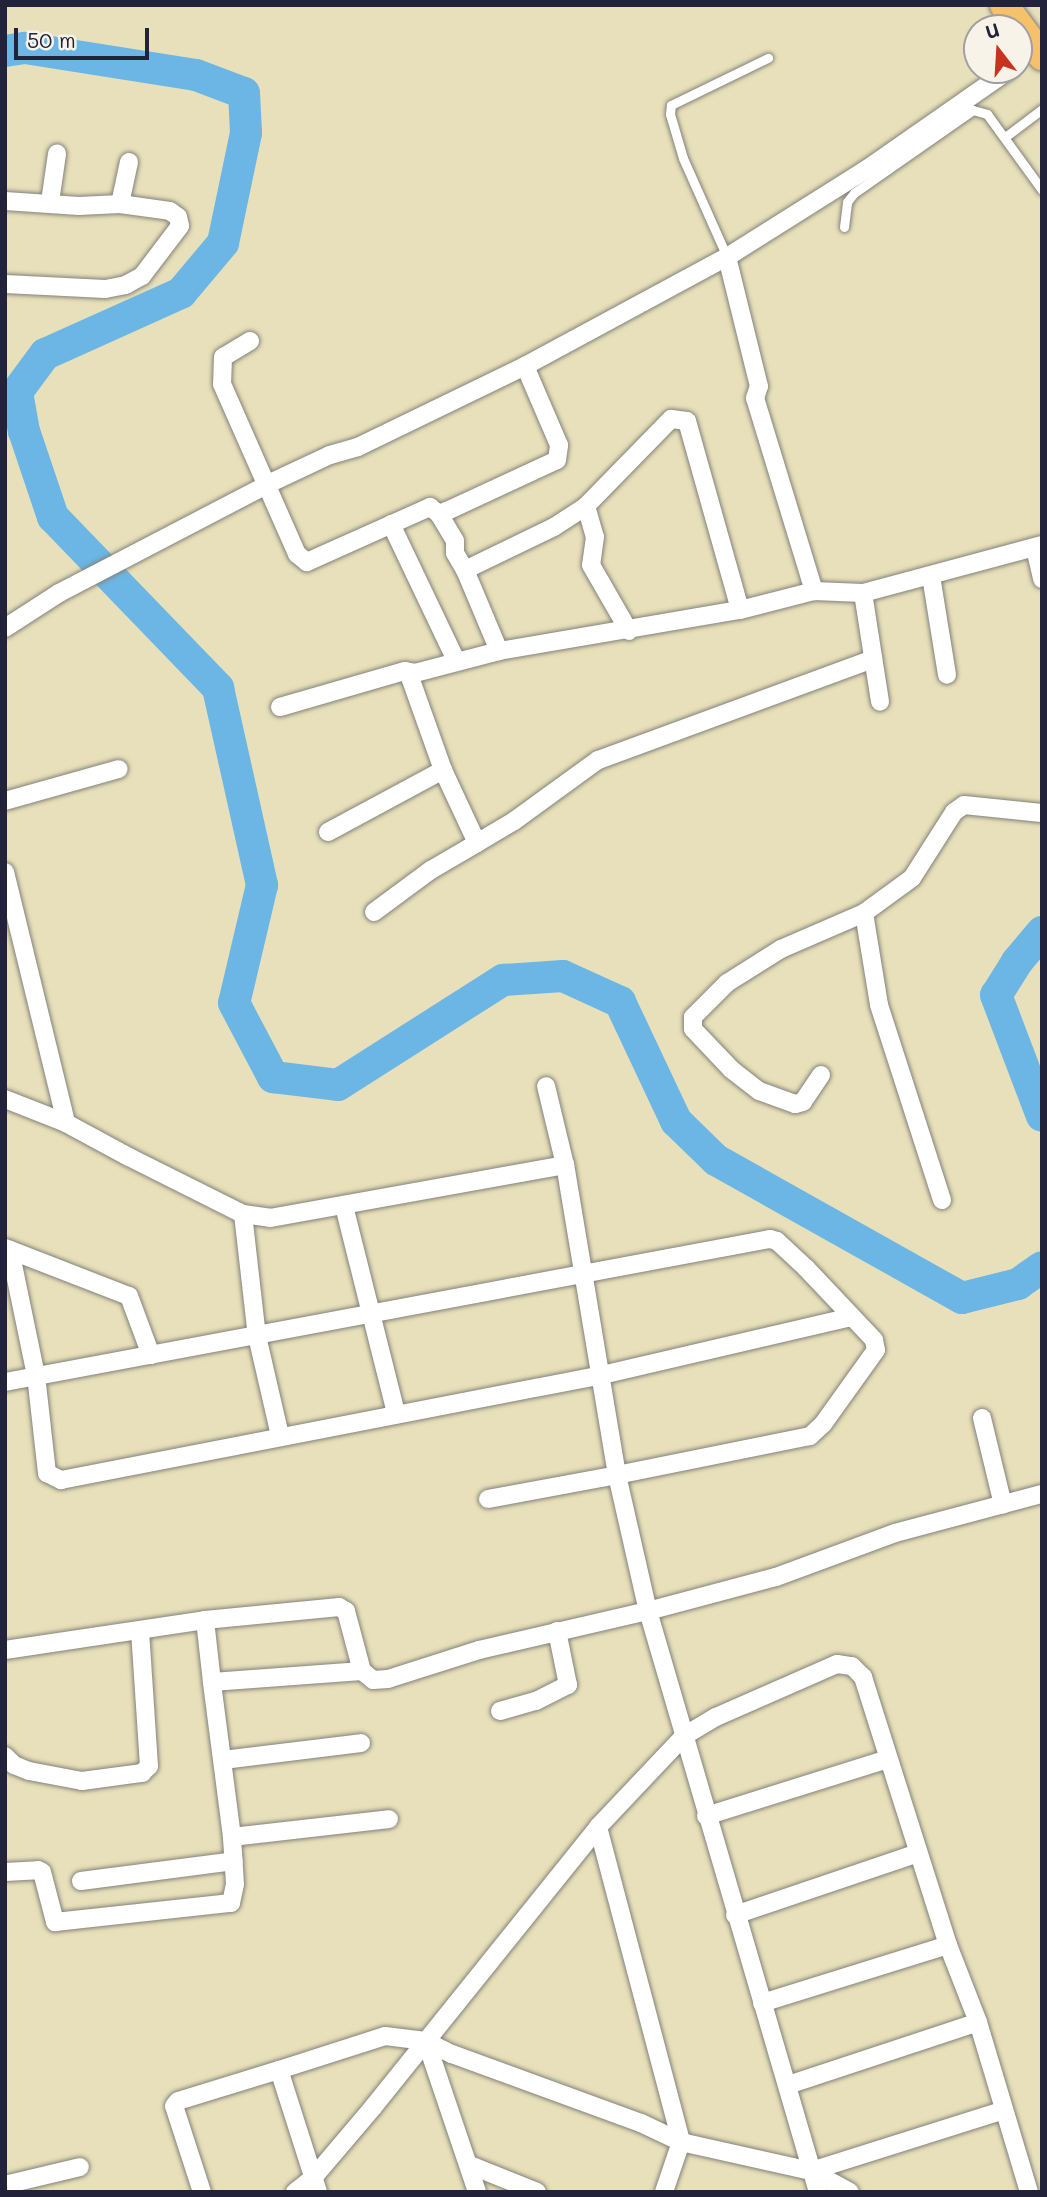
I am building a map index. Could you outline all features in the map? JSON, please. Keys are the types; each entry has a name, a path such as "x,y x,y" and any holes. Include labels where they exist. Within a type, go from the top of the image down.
{"street":[{"path":"5,628 59,593 268,484 330,456 358,447 525,366 727,257 867,169 989,84"},
{"path":"50,202 57,155"},
{"path":"120,204 129,162"},
{"path":"5,201 120,204 170,211 178,217 180,226 142,276 126,285 105,289 5,284"},
{"path":"727,257 759,386 755,398 814,591"},
{"path":"250,341 223,357 220,375 297,554 307,562 430,508 439,514 455,541 455,553 465,569 499,651"},
{"path":"439,514 556,460 559,445 525,366"},
{"path":"465,569 554,527 586,506 671,419 687,421 740,610"},
{"path":"586,506 595,537 591,565 629,631"},
{"path":"391,524 456,660"},
{"path":"280,707 405,671 415,673 456,660 499,651 740,610 814,591 863,593 1039,546 1042,579"},
{"path":"931,576 947,675"},
{"path":"863,593 880,702"},
{"path":"374,912 431,870 514,821 598,760 873,659"},
{"path":"415,673 411,680 412,686 443,771 477,843"},
{"path":"5,801 119,769"},
{"path":"328,832 443,771"},
{"path":"821,1075 803,1102 795,1104 759,1091 731,1069 693,1029 694,1017 727,983 781,949 864,913 912,878 954,812 964,805 1042,813"},
{"path":"5,872 66,1123"},
{"path":"864,913 879,1005 942,1200"},
{"path":"546,1086 565,1165 617,1475 648,1611 818,2192"},
{"path":"5,1099 66,1123 243,1214 270,1218 565,1165"},
{"path":"344,1206 396,1413"},
{"path":"243,1214 257,1336 280,1436"},
{"path":"5,1382 583,1272 770,1240 777,1241 806,1268 874,1340 876,1350 822,1424 810,1436 488,1499"},
{"path":"7,1249 36,1376 47,1473 61,1480 602,1375 851,1317"},
{"path":"7,1249 130,1296 151,1355"},
{"path":"982,1418 1003,1505"},
{"path":"5,1650 140,1632 205,1620 339,1607 346,1611 362,1671 373,1680 388,1679 479,1650 648,1611 776,1577 895,1533 1042,1494"},
{"path":"5,1872 42,1872 53,1920 59,1923 226,1905 234,1897 232,1837 205,1620"},
{"path":"5,1756 14,1765 29,1771 82,1781 142,1773 149,1766 149,1756 140,1632"},
{"path":"500,1711 536,1701 568,1685 557,1632"},
{"path":"295,2192 315,2185 426,2041 598,1827 684,1736 716,1717 824,1667 837,1664 852,1666 863,1677 948,1945 978,2022 1029,2192"},
{"path":"212,1682 362,1671"},
{"path":"223,1760 361,1744"},
{"path":"706,1816 888,1759"},
{"path":"232,1837 389,1819"},
{"path":"598,1827 681,2142 664,2192"},
{"path":"735,1915 918,1853"},
{"path":"80,1881 234,1861"},
{"path":"762,2003 948,1945"},
{"path":"788,2085 978,2022"},
{"path":"202,2192 174,2106 178,2101 385,2036 426,2041 452,2054 641,2123 681,2142 811,2171 850,2192"},
{"path":"426,2041 477,2192"},
{"path":"279,2070 315,2185"},
{"path":"811,2171 1004,2110"},
{"path":"470,2165 537,2192"},
{"path":"5,2185 80,2167"}],"lane":[{"path":"727,257 683,158 670,114 671,105 768,58"},
{"path":"1005,137 1042,108"},
{"path":"844,227 847,202 854,193 973,110 987,114 1042,190"}],"waterway":[{"path":"5,51 25,48 196,75 244,93 246,133 223,243 181,293 45,354 17,392 24,431 53,517 218,688 262,885 234,1003 273,1077 338,1085 503,980 563,976 620,1002 676,1121 716,1160 962,1298 1018,1284 1042,1267"},
{"path":"1042,932 1017,962 996,995 1042,1116"}]}
